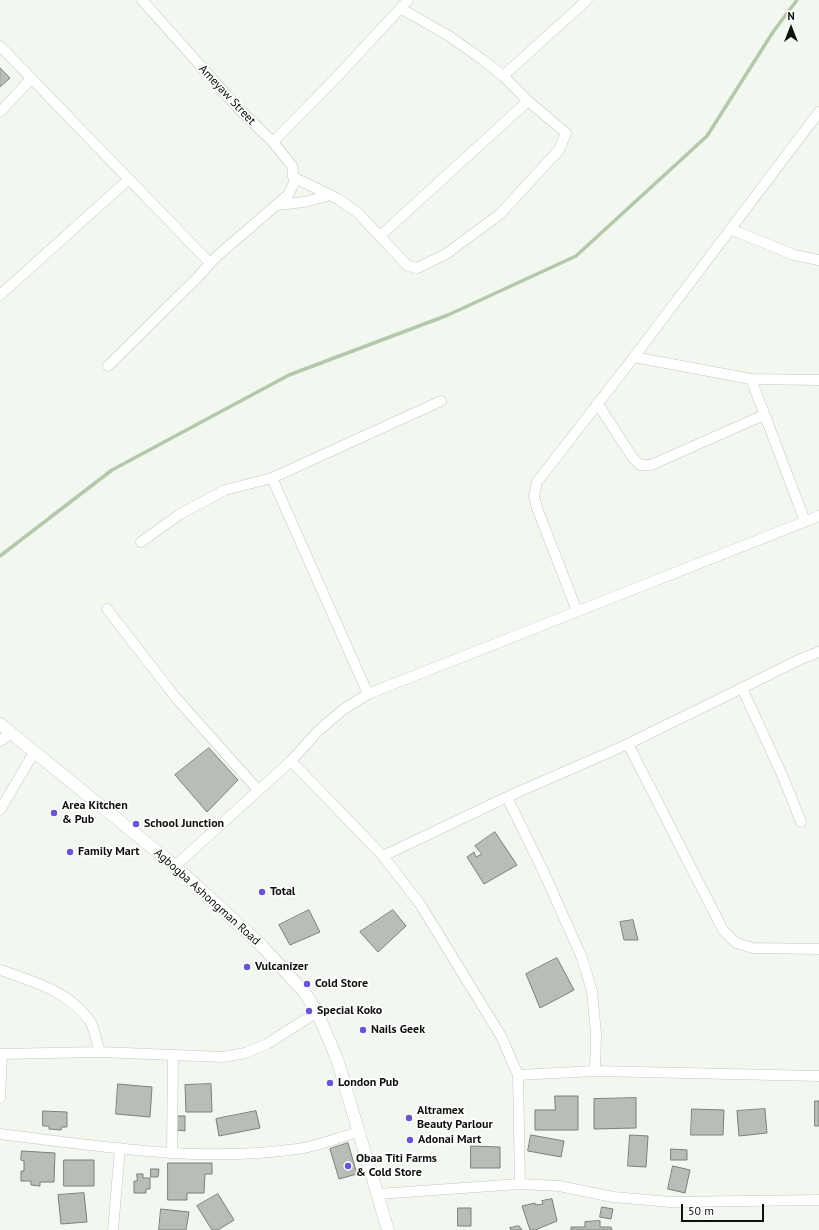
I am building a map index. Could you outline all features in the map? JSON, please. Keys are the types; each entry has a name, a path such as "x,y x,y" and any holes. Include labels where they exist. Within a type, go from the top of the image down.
{"street":[{"name":"Ameyaw Street","path":"142,0 239,109 273,142 292,166 293,177"},
{"path":"273,142 334,80 408,0"},
{"path":"503,76 587,0"},
{"path":"293,177 331,195 357,212 408,266 417,268 446,254 500,214 560,150 566,133 528,101 503,76 449,36 400,8"},
{"path":"0,46 210,263"},
{"path":"0,112 31,79"},
{"path":"380,236 528,101"},
{"path":"577,611 537,508 534,496 537,482 634,357 819,112"},
{"path":"108,366 196,279 210,263 288,195 294,183 293,177"},
{"path":"0,295 129,179"},
{"path":"277,205 304,202 331,195"},
{"path":"730,229 794,255 819,260"},
{"path":"634,357 751,379 819,380"},
{"path":"751,379 805,521"},
{"path":"141,542 180,514 224,490 272,478 442,401"},
{"path":"597,403 633,458 640,465 651,465 764,415"},
{"path":"272,478 368,694"},
{"path":"175,866 291,761 318,731 344,709 368,694 819,516"},
{"path":"107,609 176,698 258,790"},
{"path":"383,856 507,797 628,744 803,658 819,652"},
{"path":"742,688 783,777 801,822"},
{"name":"Agbogba Ashongman Road","path":"0,724 175,866 262,946 305,993 317,1012 337,1059 388,1230"},
{"path":"0,741 11,733"},
{"path":"628,744 723,930 736,943 753,948 819,949"},
{"path":"0,810 35,751"},
{"path":"291,761 383,856 424,911 501,1036 518,1075 520,1184"},
{"path":"507,797 545,875 582,958 592,991 596,1034 595,1071"},
{"path":"0,970 50,988 78,1008 91,1024 100,1052"},
{"path":"0,1098 1,1054 100,1052 223,1057 245,1053 267,1044 317,1012"},
{"path":"172,1152 173,1055"},
{"path":"518,1075 595,1071 819,1076"},
{"path":"0,1134 120,1148 231,1155 298,1149 359,1132"},
{"path":"113,1230 120,1148"},
{"path":"378,1194 520,1184 559,1186 613,1197 671,1202 819,1200"}],"building":[{"path":"0,68 10,78 0,87"},
{"path":"209,748 238,780 207,812 175,775"},
{"path":"495,832 517,865 484,884 467,857 474,852 476,857 482,854 475,846"},
{"path":"309,910 320,932 290,945 279,925"},
{"path":"393,910 406,926 378,952 360,932"},
{"path":"633,920 638,940 624,940 620,922"},
{"path":"557,958 574,990 540,1008 526,974"},
{"path":"118,1084 152,1087 150,1117 116,1114"},
{"path":"211,1084 212,1112 186,1112 185,1085"},
{"path":"555,1096 578,1096 578,1130 535,1130 535,1110 555,1110"},
{"path":"636,1098 636,1128 594,1129 594,1099"},
{"path":"815,1101 819,1101 819,1126 815,1126"},
{"path":"692,1109 724,1110 723,1135 691,1135"},
{"path":"765,1109 767,1133 739,1136 737,1111"},
{"path":"43,1111 67,1112 67,1127 62,1127 61,1130 49,1129 49,1126 43,1126"},
{"path":"256,1111 260,1128 219,1136 216,1119"},
{"path":"176,1116 185,1116 185,1131 176,1130"},
{"path":"531,1135 564,1141 561,1157 528,1151"},
{"path":"630,1135 648,1136 646,1167 628,1166"},
{"path":"348,1143 357,1174 339,1179 330,1149"},
{"path":"471,1146 500,1147 500,1168 471,1168"},
{"path":"671,1149 687,1150 687,1160 671,1160"},
{"path":"22,1151 55,1153 54,1182 40,1182 40,1186 31,1185 31,1181 21,1181 21,1171 24,1171 24,1161 21,1160"},
{"path":"64,1160 94,1160 94,1186 64,1186"},
{"path":"168,1163 212,1163 212,1174 205,1174 204,1193 187,1193 187,1200 168,1200"},
{"path":"673,1166 690,1170 685,1193 668,1189"},
{"path":"151,1169 159,1169 158,1177 151,1177"},
{"path":"137,1174 143,1174 143,1178 150,1178 150,1189 146,1189 146,1193 134,1193 134,1181 137,1181"},
{"path":"84,1193 87,1222 61,1224 58,1195"},
{"path":"218,1194 234,1220 218,1230 212,1230 197,1206"},
{"path":"552,1199 557,1221 535,1230 530,1230 522,1206 535,1203 535,1205 543,1204 542,1201"},
{"path":"602,1207 613,1209 611,1219 600,1217"},
{"path":"458,1208 471,1208 471,1226 458,1226"},
{"path":"161,1209 189,1212 186,1230 159,1230"},
{"path":"600,1221 600,1227 611,1227 612,1230 571,1230 571,1227 585,1227 585,1222"},
{"path":"519,1226 522,1230 511,1230 510,1228"}],"waterway":[{"path":"0,556 112,470 289,375 448,315 576,256 707,136 773,32 797,0"}],"place":[{"name":"Area Kitchen & Pub","path":"54,813"},
{"name":"School Junction","path":"136,824"},
{"name":"Family Mart","path":"70,852"},
{"name":"Total","path":"262,892"},
{"name":"Vulcanizer","path":"247,967"},
{"name":"Cold Store","path":"307,984"},
{"name":"Special Koko","path":"309,1011"},
{"name":"Nails Geek","path":"363,1030"},
{"name":"London Pub","path":"330,1083"},
{"name":"Altramex Beauty Parlour","path":"409,1118"},
{"name":"Adonai Mart","path":"410,1140"},
{"name":"Obaa Titi Farms & Cold Store","path":"348,1166"}]}
